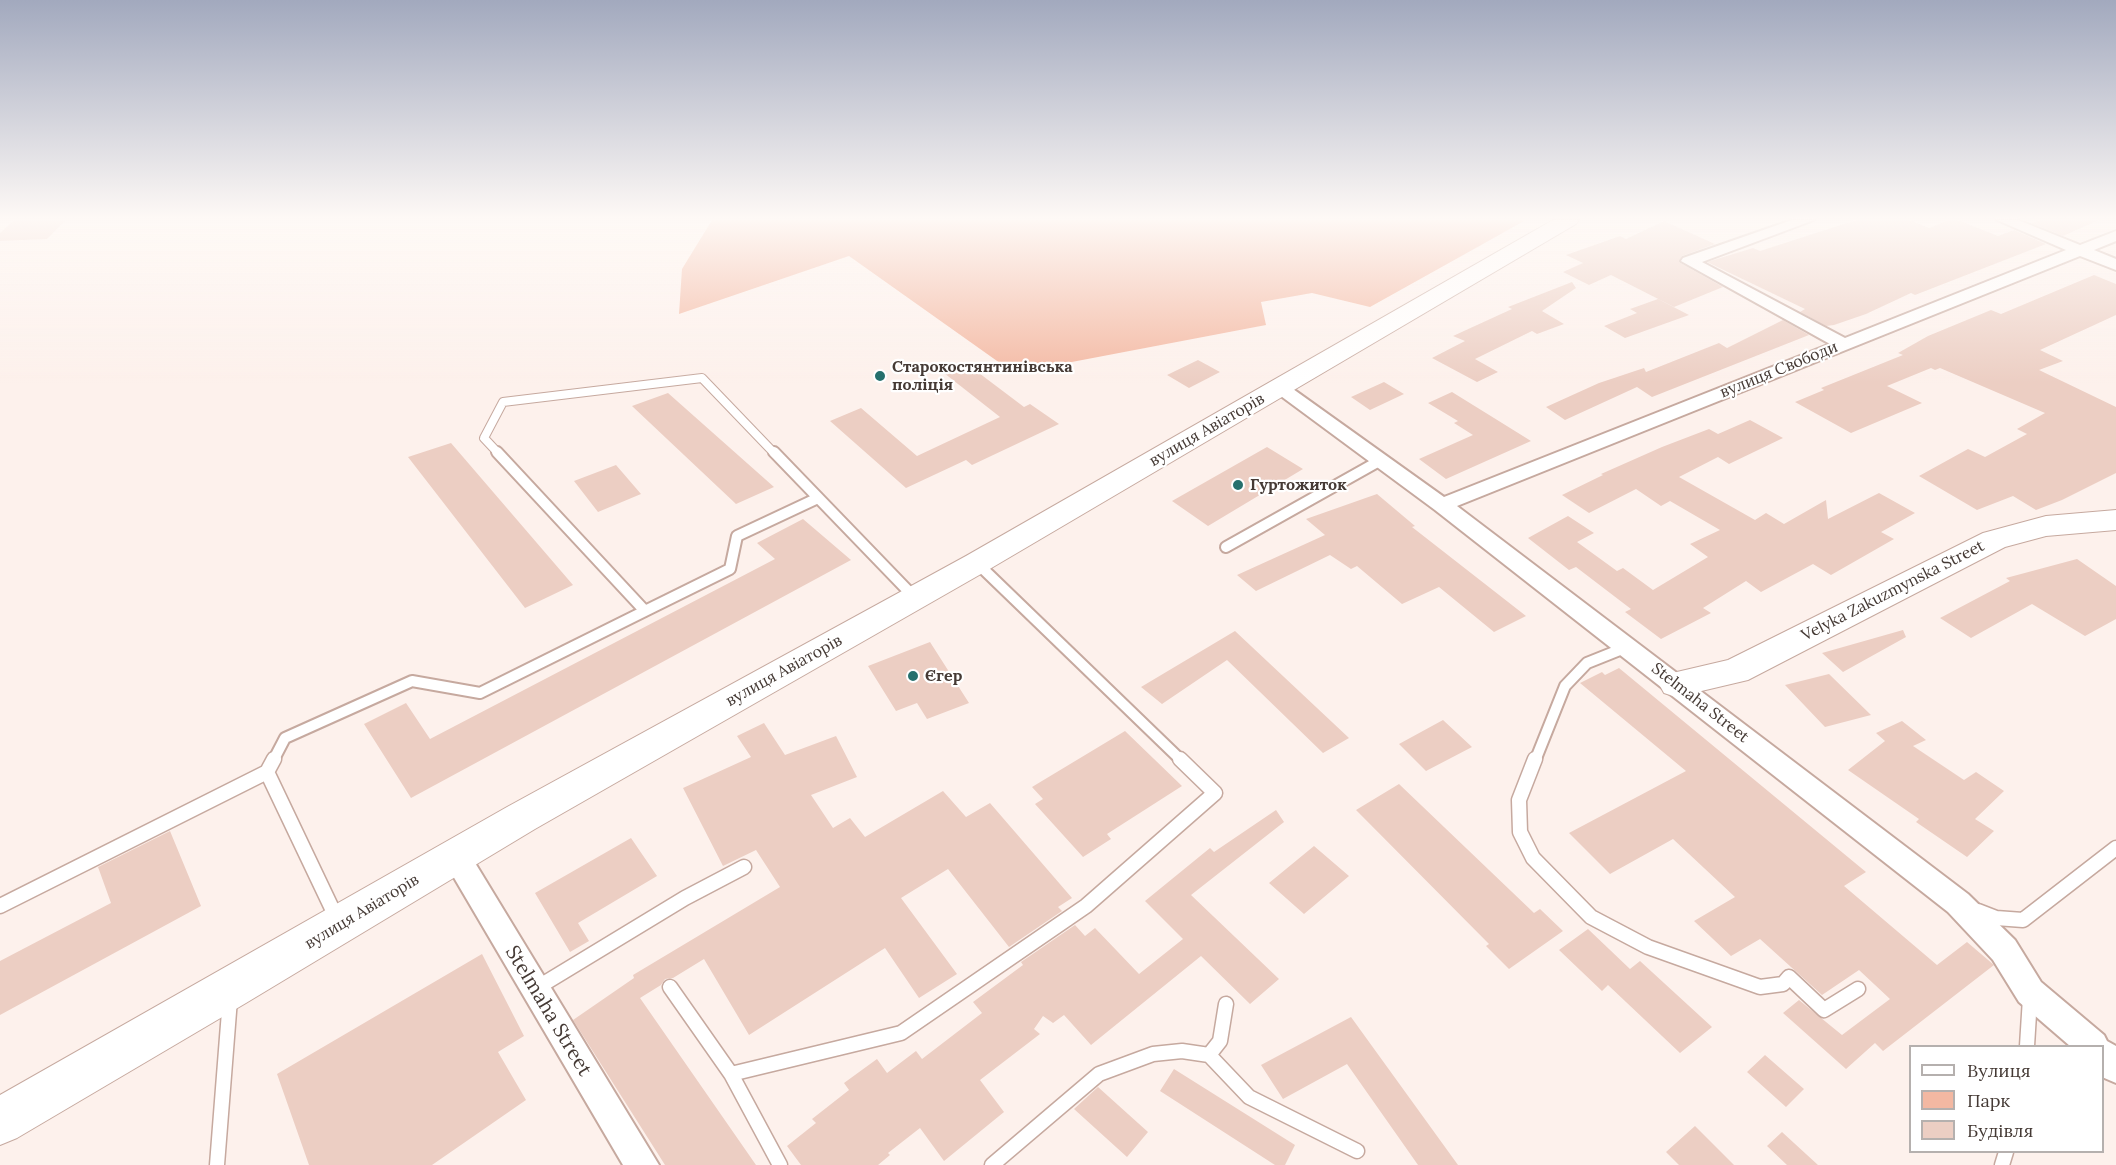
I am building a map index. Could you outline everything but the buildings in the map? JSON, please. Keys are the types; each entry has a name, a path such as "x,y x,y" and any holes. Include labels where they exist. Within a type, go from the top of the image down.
{"street":[{"name":"вулиця Авіаторів","path":"0,1121 231,989 456,856 977,563 1475,274"},
{"path":"1714,274 1844,344"},
{"name":"вулиця Свободи","path":"1442,505 2018,274"},
{"name":"Stelmaha Street","path":"1279,388 1442,505 1958,903 2004,950 2030,992 2090,1045"},
{"name":"Velyka Zakuzmynska Street","path":"1676,684 1736,671 1994,540 2046,526 2116,520"},
{"name":"Stelmaha Street","path":"456,856 642,1165"},
{"path":"2104,1056 2116,1067"}],"lane":[{"path":"645,611 484,438 503,402 702,378 915,598"},
{"path":"1226,547 1381,460"},
{"path":"0,906 267,772 285,738 412,681 480,693 730,569 737,536 818,498"},
{"path":"730,1074 901,1033 1086,906 1215,792 977,563"},
{"path":"1627,647 1587,663 1565,686 1519,800 1520,832 1533,858 1591,917 1648,947 1760,987 1783,984 1789,977 1824,1010 1858,990"},
{"path":"267,772 340,925"},
{"path":"1958,903 1996,918 2023,920 2116,848"},
{"path":"535,989 685,898 744,867"},
{"path":"670,987 730,1074 780,1165"},
{"path":"217,1165 231,989"},
{"path":"2027,1045 2030,992"},
{"path":"1209,1055 1220,1041 1226,1004"},
{"path":"992,1165 1099,1074 1153,1054 1182,1051 1209,1055 1249,1097 1357,1151"}],"green space":[{"path":"682,274 795,274 679,314"},
{"path":"875,274 1429,274 1370,307 1312,293 1261,302 1266,325 1014,373"}],"place":[{"name":"Старокостянтинівська поліція","path":"880,376"},
{"name":"Гуртожиток","path":"1238,485"},
{"name":"Єгер","path":"913,676"}]}
